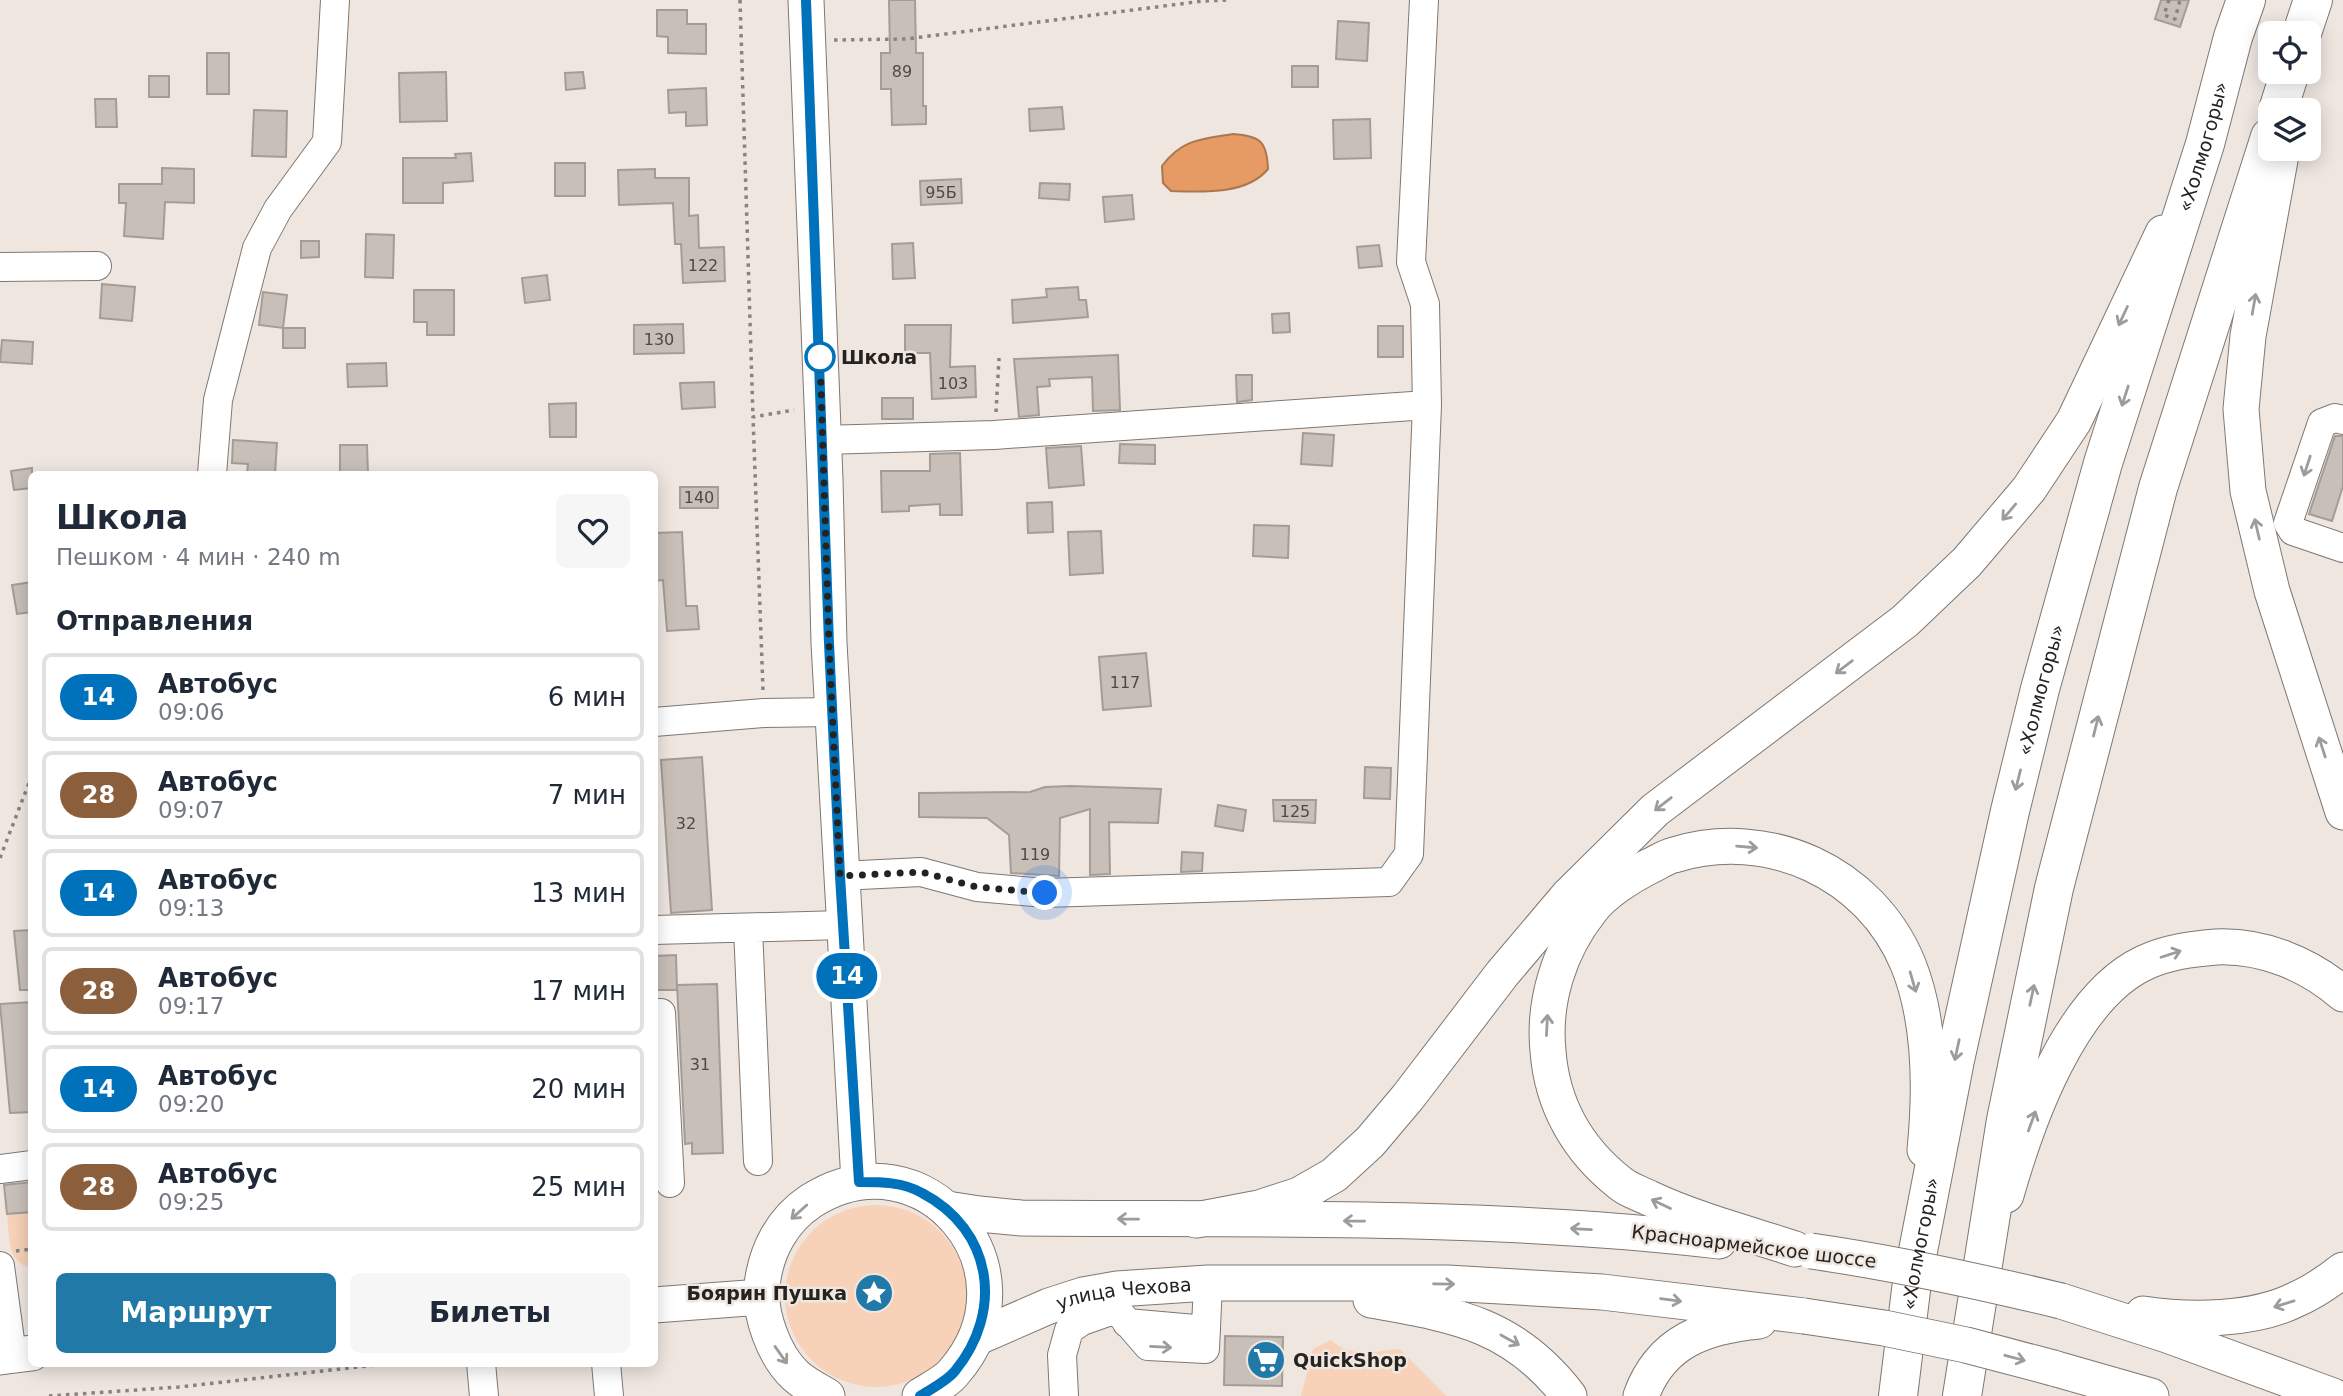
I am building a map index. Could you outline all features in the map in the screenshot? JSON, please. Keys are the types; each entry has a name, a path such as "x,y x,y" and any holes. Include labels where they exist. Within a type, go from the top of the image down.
{"highway":[{"name":"«Холмогоры»","path":"1898,1396 1911,1294 1955,1060 2010,811 2040,690 2103,463 2205,144 2233,37 2246,0"},
{"path":"1962,1396 2006,1120 2061,861 2158,488 2262,161"}],"main road":[{"path":"806,0 832,712 859,1182"},
{"path":"947,1209 1021,1218 1196,1220 1259,1208 1299,1195 1334,1175 1370,1142 1408,1097 1502,974 1567,896 1655,810 1905,621 1967,562 2029,489 2074,421 2205,144"},
{"path":"2281,161 2248,336 2241,409 2248,491 2272,591 2343,812"},
{"path":"1803,1250 1679,1212 1622,1185 1583,1146 1569,1126 1555,1093 1549,1065 1546,1027 1551,991 1565,950 1591,909 1630,876 1673,855 1724,845 1773,849 1823,868 1857,893 1888,927 1908,965 1922,1013 1928,1066 1927,1133 1911,1294 1889,1396"},
{"path":"1976,1303 2012,1174 2046,1081 2074,1029 2106,989 2143,963 2186,949 2233,946 2281,957 2325,978 2343,994"},
{"path":"827,1396 795,1375 770,1340 761,1297 765,1264 778,1234 799,1209 827,1191 859,1182 890,1182 921,1192 947,1209 970,1236 983,1268 986,1303 978,1337 953,1373 920,1396"},
{"name":"Красноармейское шоссе","path":"1196,1220 1467,1223 1636,1231 1878,1261 2069,1303 2333,1396"},
{"path":"2069,1303 2170,1318 2246,1315 2296,1300 2343,1270"},
{"name":"улица Чехова","path":"978,1337 1049,1306 1083,1295 1120,1307 1208,1283 1278,1283"},
{"path":"1278,1283 1447,1283 1602,1292 1804,1316 1884,1328 1966,1345 2151,1396"},
{"path":"1278,1283 1416,1308 1480,1324 1520,1345 1557,1380 1569,1396"},
{"path":"658,1305 761,1297"},
{"path":"1641,1396 1647,1378 1671,1349 1693,1335 1736,1323 1804,1316"},
{"path":"2166,1335 2343,1376"}],"street":[{"path":"212,471 218,400 257,248 278,209 327,142 335,0"},
{"path":"840,876 921,872 977,887 1045,893 1389,882 1409,854 1427,405 1425,304 1411,262 1424,0"},
{"path":"0,267 97,266"},
{"path":"823,440 995,435 1427,405"},
{"path":"2343,420 2335,418 2322,423 2288,523 2293,531 2343,548"},
{"path":"658,722 764,713 832,712"},
{"path":"658,930 844,925"},
{"path":"748,928 758,1161"},
{"path":"658,1013 661,1013 670,1183"},
{"path":"0,1169 28,1166"},
{"path":"0,1266 3,1309 15,1355"},
{"path":"1064,1396 1062,1355 1069,1330 1082,1321 1120,1307 1206,1340 1208,1283"},
{"path":"481,1367 484,1396"},
{"path":"606,1367 609,1396"}],"path":[{"path":"740,0 764,713"},
{"path":"808,41 906,39 1203,1 1229,0"},
{"path":"2169,0 2164,15 2175,19 2180,0"},
{"path":"995,435 999,358"},
{"path":"753,417 796,410"},
{"path":"0,858 28,785"},
{"path":"48,1396 179,1387 358,1367"}],"shaded area":[{"path":"1233,134 1250,136 1264,146 1268,169 1259,177 1236,188 1210,191 1171,191 1163,183 1162,166 1177,150 1193,142"},
{"path":"876,1205 911,1212 940,1232 960,1261 967,1296 960,1331 940,1360 911,1380 876,1387 841,1380 812,1360 792,1331 785,1296 792,1261 812,1232 841,1212"},
{"path":"28,1212 28,1266 17,1261 13,1254 7,1214"},
{"path":"1331,1340 1355,1352 1400,1349 1446,1396 1301,1396 1313,1349"}],"building":[{"path":"889,0 915,0 916,53 923,53 923,106 926,106 926,124 892,125 891,89 881,89 881,53 890,53"},
{"path":"2161,0 2189,0 2180,27 2155,19"},
{"path":"657,10 687,10 687,24 706,24 706,54 668,53 668,37 657,36"},
{"path":"1338,21 1369,23 1367,61 1336,59"},
{"path":"207,53 229,53 229,94 207,94"},
{"path":"1292,66 1318,66 1318,87 1292,87"},
{"path":"446,72 447,121 400,122 399,73"},
{"path":"583,72 585,88 566,90 565,73"},
{"path":"149,76 169,76 169,97 149,97"},
{"path":"706,88 707,125 686,126 686,112 669,113 668,90"},
{"path":"95,99 116,99 117,127 96,127"},
{"path":"1062,107 1064,129 1030,131 1029,109"},
{"path":"254,110 287,111 286,157 252,156"},
{"path":"1370,119 1371,158 1334,159 1333,120"},
{"path":"471,153 473,181 443,183 443,203 403,203 403,158 456,158 455,154"},
{"path":"555,163 585,163 585,196 555,196"},
{"path":"162,168 194,169 194,203 165,202 163,239 124,236 126,203 119,203 119,184 162,184"},
{"path":"655,169 655,178 689,178 689,216 698,215 699,248 724,247 725,281 683,283 681,244 675,244 673,203 619,205 618,170"},
{"path":"961,179 962,203 921,205 920,181"},
{"path":"1040,183 1070,184 1069,200 1039,198"},
{"path":"1132,195 1134,219 1105,222 1103,197"},
{"path":"366,234 394,235 393,278 365,277"},
{"path":"301,241 319,241 319,257 301,258"},
{"path":"913,243 915,278 893,279 892,244"},
{"path":"1379,245 1382,266 1359,268 1357,247"},
{"path":"547,275 550,300 525,303 522,278"},
{"path":"102,284 135,287 132,321 100,318"},
{"path":"1078,287 1079,300 1086,300 1088,317 1013,323 1012,300 1047,297 1046,289"},
{"path":"414,290 454,290 454,335 427,335 427,322 414,322"},
{"path":"263,292 287,295 283,328 259,325"},
{"path":"1289,313 1290,332 1273,333 1272,314"},
{"path":"683,324 684,353 634,354 634,325"},
{"path":"905,325 951,325 950,367 975,366 976,397 932,399 930,353 905,353"},
{"path":"1378,326 1403,326 1403,357 1378,357"},
{"path":"283,328 305,328 305,348 283,348"},
{"path":"2,340 33,342 32,364 0,362"},
{"path":"1118,355 1120,410 1093,411 1092,377 1049,379 1050,386 1037,387 1039,415 1019,417 1014,359"},
{"path":"386,363 387,386 348,387 347,364"},
{"path":"1236,375 1252,375 1252,400 1237,402"},
{"path":"714,382 715,407 682,409 680,383"},
{"path":"882,398 913,398 913,419 882,419"},
{"path":"576,403 576,437 550,437 549,404"},
{"path":"1303,433 1334,435 1332,466 1301,464"},
{"path":"2335,436 2343,436 2343,486 2332,521 2309,514"},
{"path":"233,440 277,443 275,471 247,471 248,464 232,463"},
{"path":"1120,444 1155,445 1155,464 1119,463"},
{"path":"340,445 367,445 368,471 340,471"},
{"path":"1081,446 1084,485 1049,488 1046,448"},
{"path":"960,453 962,515 940,515 940,504 909,506 909,511 882,512 881,471 930,471 930,454"},
{"path":"32,468 32,471 28,471 28,488 14,490 11,471"},
{"path":"680,487 718,487 718,508 680,508"},
{"path":"1052,502 1053,532 1028,533 1027,503"},
{"path":"1254,525 1289,526 1288,558 1253,556"},
{"path":"1101,531 1103,573 1070,575 1068,532"},
{"path":"682,532 686,606 697,606 699,629 667,631 663,580 658,581 658,533"},
{"path":"28,583 28,613 17,614 12,585"},
{"path":"1146,653 1151,706 1103,710 1099,657"},
{"path":"702,757 712,910 671,913 661,760"},
{"path":"1365,767 1391,768 1390,799 1364,798"},
{"path":"1045,787 1161,789 1158,823 1109,822 1110,874 1090,875 1090,809 1060,818 1059,876 1011,873 1009,835 987,818 919,817 919,793 1030,792"},
{"path":"1273,800 1316,800 1315,823 1274,821"},
{"path":"1218,805 1246,810 1243,831 1215,826"},
{"path":"1182,852 1203,853 1202,871 1181,872"},
{"path":"28,930 28,990 20,990 14,931"},
{"path":"676,955 677,990 658,990 658,956"},
{"path":"717,984 723,1153 692,1154 692,1143 685,1144 677,985"},
{"path":"28,1002 28,1112 10,1113 0,1004"},
{"path":"28,1182 28,1212 7,1214 4,1185"},
{"path":"1225,1336 1283,1337 1282,1386 1224,1385"}],"bus line":[{"name":"14","path":"806,0 829,643 859,1182 890,1182 921,1192 947,1209 970,1236 983,1268 986,1303 978,1337 953,1373 920,1396"}],"place":[{"name":"Школа","path":"820,357"},
{"name":"Боярин Пушка","path":"874,1293"},
{"name":"QuickShop","path":"1266,1360"}],"route":[{"path":"820,357 840,876 921,872 977,887 1045,893"}]}
